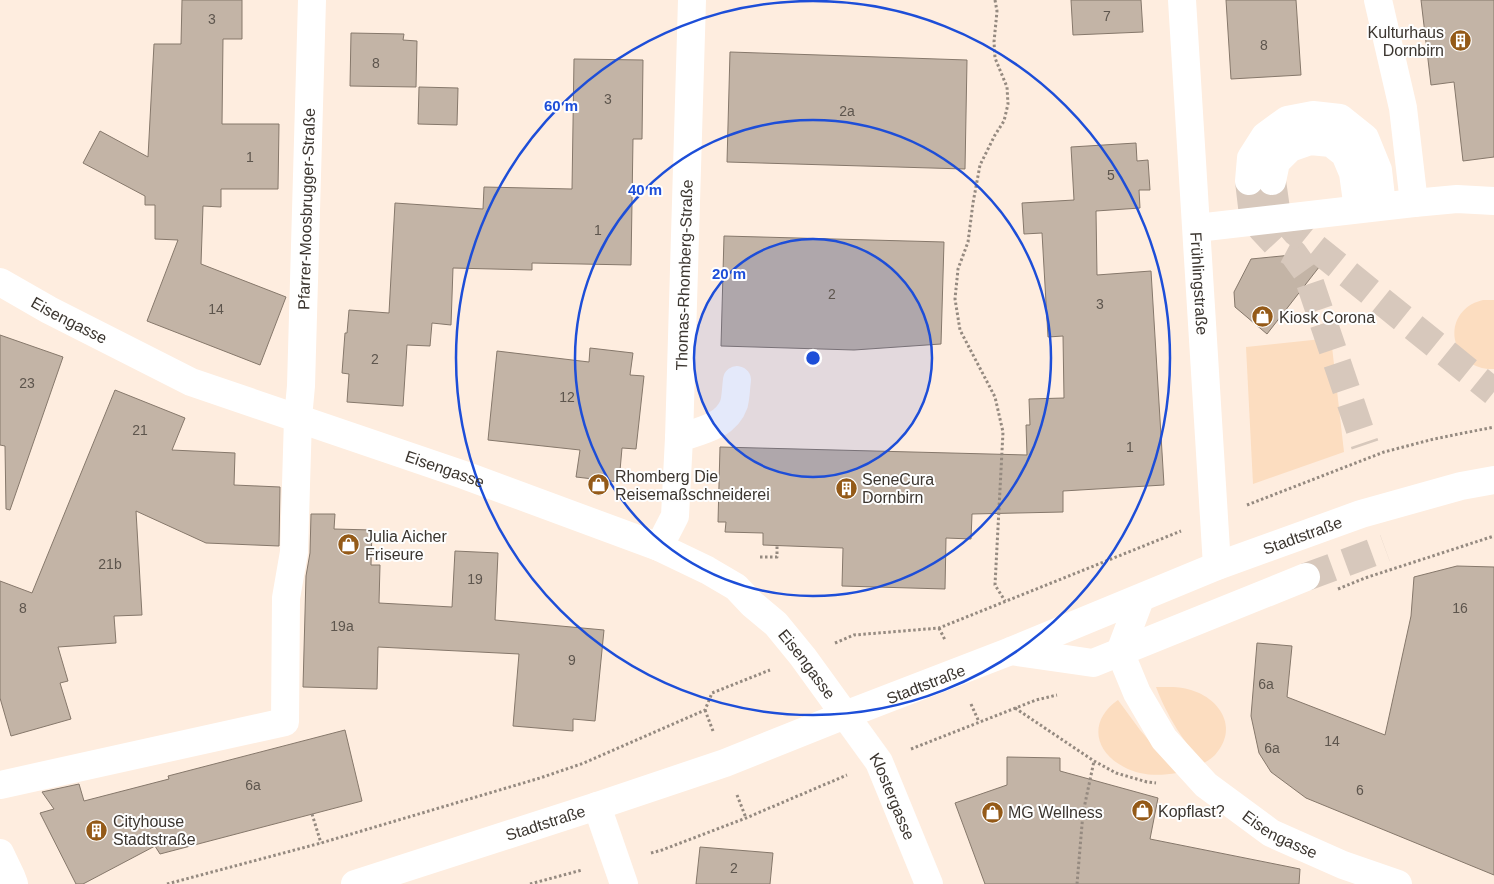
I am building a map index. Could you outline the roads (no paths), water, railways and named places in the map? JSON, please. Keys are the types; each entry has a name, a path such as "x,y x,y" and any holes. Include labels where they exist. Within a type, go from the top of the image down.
{"street":[{"name":"Pfarrer-Moosbrugger-Straße","path":"0,784 285,722 286,598 294,552 298,418 302,386 312,0"},
{"name":"Thomas-Rhomberg-Straße","path":"659,547 675,516 692,0"},
{"name":"Frühlingstraße","path":"1182,0 1217,566"},
{"path":"1378,0 1403,108 1414,203"},
{"path":"1260,181 1251,158 1265,136 1287,120 1313,115 1340,118 1365,138 1378,170 1370,207"},
{"path":"1197,228 1370,207 1457,199 1494,201"},
{"name":"Eisengasse","path":"0,282 50,310 191,382 464,475 659,547 706,570 736,587 752,604 776,624 803,657 845,715"},
{"path":"679,438 714,427 725,418 734,404 737,380"},
{"name":"Stadtstraße","path":"355,884 725,763 1011,651 1217,566 1361,514 1461,486 1494,480"},
{"path":"1011,651 1093,663 1306,577"},
{"path":"1120,652 1140,599"},
{"name":"Eisengasse","path":"1120,652 1137,693 1164,739 1206,785 1271,833 1343,866 1398,884"},
{"name":"Klostergasse","path":"845,715 879,762 929,884"},
{"path":"597,806 624,884"},
{"path":"0,853 14,884"}],"tunnel":[{"path":"1249,181 1253,215 1262,229 1276,244 1293,253 1306,271 1365,445"},
{"path":"1272,181 1276,209 1296,232 1494,392"},
{"path":"1306,577 1385,548"}],"place":[{"name":"Kulturhaus Dornbirn","path":"1460,41"},
{"name":"Kiosk Corona","path":"1263,317"},
{"name":"Rhomberg Die Reisemaßschneiderei","path":"599,485"},
{"name":"SeneCura Dornbirn","path":"846,488"},
{"name":"Julia Aicher Friseure","path":"349,545"},
{"name":"Kopflast?","path":"1142,811"},
{"name":"MG Wellness","path":"992,812"},
{"name":"Cityhouse Stadtstraße","path":"97,830"}]}
